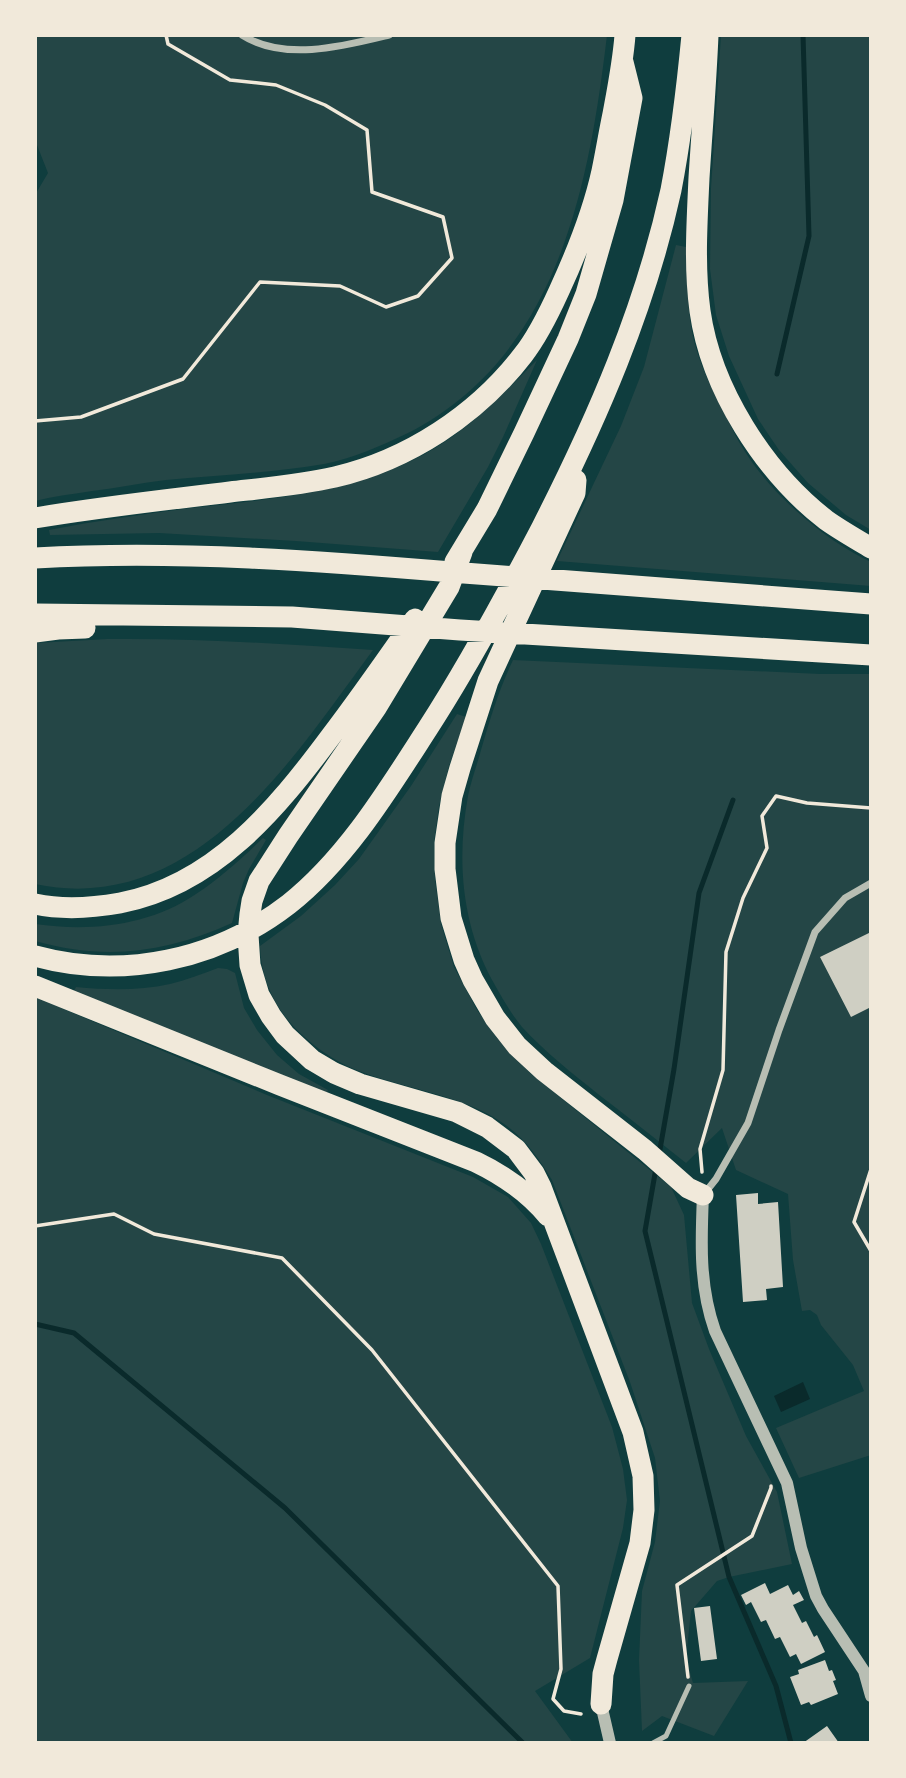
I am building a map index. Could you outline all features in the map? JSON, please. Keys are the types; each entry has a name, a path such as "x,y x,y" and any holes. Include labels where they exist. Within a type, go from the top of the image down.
{"highway":[{"path":"35,518 151,500 290,485 336,477 411,448 464,414 498,383 523,355 551,309 571,264 602,173 623,62 625,35"},
{"path":"35,956 101,966 147,964 193,955 237,937 289,904 317,878 350,841 403,767 500,609 576,460 607,391 629,333 661,231 684,114 692,35"},
{"path":"708,35 696,229 700,311 708,350 742,423 775,469 826,519 871,548"},
{"path":"35,904 88,908 134,900 178,884 218,860 263,820 288,792 361,695 462,552 487,509 536,408 586,294 613,200 632,98 623,62"},
{"path":"576,460 575,493 488,681 455,787 445,843 445,869 452,918 460,949 473,980 495,1018 517,1046 688,1188 703,1195"},
{"path":"462,552 449,587 376,708 259,881 250,914 250,965 263,1004 285,1035 300,1050 323,1067 348,1079 457,1112 480,1123 516,1149 541,1186 629,1420 643,1476 644,1510 640,1543 607,1659 601,1704"},
{"path":"35,558 190,555 369,565 871,604"},
{"path":"35,614 292,617 871,655"},
{"path":"35,632 123,627 261,631 292,617"},
{"path":"35,986 476,1162 529,1196 553,1222"}],"street":[{"path":"242,35 280,48 308,50 360,43 389,35"},
{"path":"871,883 845,898 815,932 748,1123 716,1179 703,1195 702,1266 703,1284 715,1331 786,1483 801,1548 816,1596 867,1670 871,1696"},
{"path":"601,1704 610,1743"}],"lane":[{"path":"653,1743 666,1736 689,1686"}],"path":[{"path":"35,421 81,417 183,379 260,282 340,286 386,307 418,296 452,257 443,217 372,192 367,130 325,105 276,85 230,80 168,44 166,35"},
{"path":"703,1195 700,1149 723,1070 726,952 743,898 767,848 762,816 776,796 807,803 871,808"},
{"path":"871,1169 854,1222 871,1251"},
{"path":"35,1226 114,1214 154,1234 282,1258 372,1350 558,1586 561,1669 553,1699 564,1711 581,1714"},
{"path":"689,1686 677,1585 752,1536 771,1488 767,1476"}],"shaded area":[{"path":"35,35 607,35 589,150 576,207 557,262 532,313 500,360 459,400 408,433 334,462 284,470 157,481 35,501 35,195 48,173 35,140"},
{"path":"721,35 871,35 871,530 846,515 808,483 779,450 758,419 729,356 716,315 710,269 711,188"},
{"path":"676,245 686,247 689,311 698,353 709,383 738,441 783,499 835,542 871,562 871,586 557,561 621,426 644,367"},
{"path":"537,360 488,467 438,552 159,533 50,535 49,530 102,521 323,490 386,472 446,441 493,403"},
{"path":"108,639 208,640 373,650 309,737 273,780 234,820 191,853 144,877 92,888 35,884 35,643"},
{"path":"513,660 871,674 871,1455 799,1478 776,1428 864,1391 853,1365 821,1325 817,1315 810,1310 802,1311 793,1260 788,1194 736,1170 722,1128 686,1163 549,1054 511,1013 485,965 469,918 465,894 464,821 469,790 488,727"},
{"path":"457,714 466,717 449,766 434,842 435,880 441,924 454,967 477,1010 497,1038 530,1073 671,1187 684,1215 692,1303 746,1436 777,1492 792,1564 717,1581 691,1611 686,1659 693,1683 748,1681 714,1736 662,1716 642,1731 639,1660 642,1591 655,1542 660,1501 655,1458 630,1382 552,1180 520,1138 489,1115 449,1098 366,1074 319,1049 295,1028 280,1010 263,969 260,946 301,916 359,859 411,786"},
{"path":"263,838 266,840 243,883 232,923 183,941 135,951 86,951 35,941 35,924 77,927 118,924 139,920 178,905 214,881"},
{"path":"218,968 235,973 244,1008 277,1055 299,1074 328,1090 326,1094 74,991 76,987 147,988 182,981"},
{"path":"35,997 267,1095 473,1177 508,1197 531,1223 612,1427 623,1469 627,1500 623,1528 590,1658 535,1691 573,1743 35,1743"},
{"path":"803,1382 810,1399 781,1412 774,1396"}],"building":[{"path":"871,932 871,1007 851,1017 820,957"},
{"path":"758,1193 758,1204 778,1202 783,1287 766,1289 767,1300 743,1302 736,1195"},
{"path":"765,1583 770,1594 788,1585 793,1595 799,1591 804,1600 793,1605 802,1623 806,1621 814,1637 817,1635 825,1652 801,1664 796,1654 790,1657 780,1637 775,1639 766,1620 761,1622 751,1602 746,1605 741,1595"},
{"path":"710,1606 717,1659 701,1661 694,1608"},
{"path":"825,1660 836,1680 833,1681 838,1694 811,1705 809,1702 801,1705 790,1677 799,1674 798,1670"},
{"path":"827,1726 839,1743 803,1743"}],"waterway":[{"path":"777,374 809,236 803,35"},
{"path":"659,1155 699,893 733,800"},
{"path":"656,1168 645,1231 729,1577 776,1686 791,1743"},
{"path":"35,1324 74,1333 285,1508 523,1743"}]}
